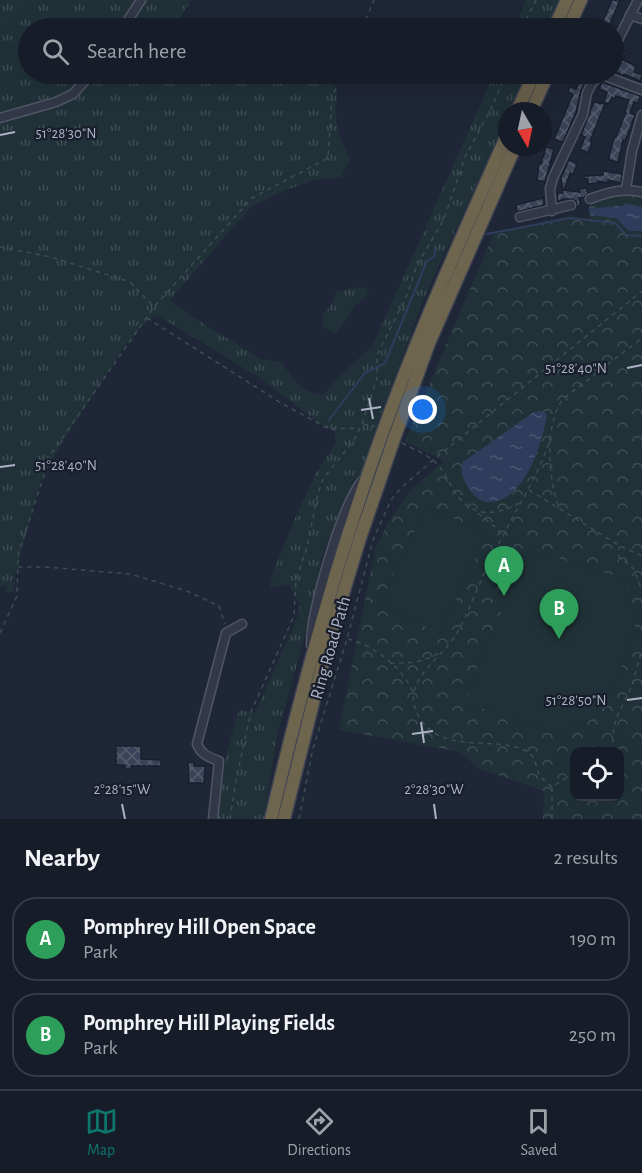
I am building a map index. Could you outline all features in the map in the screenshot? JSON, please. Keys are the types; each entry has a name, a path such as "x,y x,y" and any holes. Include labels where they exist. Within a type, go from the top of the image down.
{"highway":[{"path":"559,18 567,0"},
{"path":"572,18 580,0"},
{"path":"522,102 530,84"},
{"path":"535,102 543,84"},
{"path":"271,819 289,740 346,538 418,338 498,156"},
{"path":"284,819 328,643 390,450 429,343 511,156"}],"street":[{"path":"129,18 141,0"},
{"path":"624,27 638,0"},
{"path":"630,15 642,19"},
{"path":"624,83 642,90"},
{"path":"0,118 56,102 73,94 82,84"},
{"path":"552,211 550,189 553,178 583,114 587,93 592,84"},
{"path":"626,189 632,151 642,115"},
{"path":"590,199 611,190 626,189 642,192"},
{"path":"520,217 571,205"},
{"path":"213,819 219,760 199,751 197,744 226,633 242,624"}],"path":[{"path":"366,18 374,0"},
{"path":"527,18 536,0"},
{"path":"0,633 17,596 18,555 51,454 154,307 252,198 328,158 332,97 338,84"},
{"path":"230,819 251,712 294,616 296,580 307,547 318,493 323,480 354,440 362,424 377,378 377,355 407,295 417,265 444,219 465,157 502,84"},
{"path":"0,247 51,257 130,282 154,307"},
{"name":"Ring Road Path","path":"299,819 313,748 347,639 373,540 383,513 401,488 642,291"},
{"path":"147,318 281,403 328,429 360,428"},
{"path":"413,694 416,683 424,671 446,648 462,625 501,538 546,451 556,408 563,399 642,338"},
{"path":"362,424 374,427"},
{"path":"550,435 549,463 552,487 559,509"},
{"path":"434,460 460,499 499,530 501,538"},
{"path":"528,489 620,546 642,556"},
{"path":"477,513 509,509 521,502"},
{"path":"620,546 619,557 634,569 642,591"},
{"path":"17,567 130,574 187,591 219,606 225,626 229,631"},
{"path":"347,639 370,646 405,676 419,715 433,731 462,743 492,744 526,751 534,759 543,779 552,787 552,819"},
{"path":"390,663 410,663 431,658 446,648"},
{"path":"613,747 616,713 630,688 642,649"},
{"path":"552,787 570,776"}],"green space":[{"path":"0,0 191,0 180,18 18,18 18,84 331,84 337,87 336,122 350,160 341,177 314,180 276,194 250,208 170,300 191,316 261,359 281,362 294,379 304,388 316,394 323,395 373,345 490,84 522,84 514,102 498,102 498,137 425,296 371,441 362,476 343,507 321,559 320,582 277,736 264,819 218,819 226,755 239,710 255,713 298,616 300,604 288,584 270,588 273,572 316,473 336,443 334,431 319,423 257,376 154,315 124,347 41,479 15,575 14,592 6,592 5,581 4,587 0,586"},
{"path":"526,0 559,0 551,18 518,18"},
{"path":"613,196 642,198 642,819 543,819 544,791 478,768 460,752 339,730 375,550 388,522 411,490 444,461 405,441 494,233 573,216 589,220 589,206"},
{"path":"366,288 369,294 356,305 335,334 323,326 322,315 330,307 337,291"},
{"path":"426,506 486,534 440,633 379,605"},
{"path":"528,549 629,580 626,592 636,613 636,622 628,649 603,706 592,719 569,728 567,734 521,724 504,715 466,703 486,639 490,640 510,590 521,573"}],"water":[{"path":"625,203 642,207 642,231 629,231 616,218 591,216 588,208 624,206"},
{"path":"542,411 547,415 541,441 536,456 521,483 500,500 487,502 476,497 464,479 461,467 463,462 534,412"}],"building":[{"path":"612,0 620,0 612,18 604,18"},
{"path":"624,60 636,66 634,72 642,75 640,81 624,74"},
{"path":"578,84 584,84 576,112 563,142 554,139 573,94 568,92 570,87 576,89"},
{"path":"601,84 607,84 640,96 638,103 634,102 630,113 635,115 625,141 623,140 618,162 609,160 610,152 629,100 616,96 615,99 612,97 609,104 604,102 607,92 599,89"},
{"path":"594,102 605,104 590,141 592,142 588,153 580,149 585,137 581,135"},
{"path":"552,148 554,149 545,182 537,180 539,163 541,164 543,156 552,156"},
{"path":"569,160 577,164 573,174 570,173 564,190 580,192 579,189 586,188 588,193 579,198 581,206 577,206 576,201 572,199 563,199 558,202 557,193 563,193 561,178"},
{"path":"603,171 622,174 621,183 608,180 608,183 598,181 598,183 588,184 588,179 584,178 584,176 603,175"},
{"path":"543,198 544,205 517,212 516,205"},
{"path":"116,746 141,746 141,759 161,760 161,766 131,766 131,769 125,769 125,765 116,765"},
{"path":"188,762 194,762 194,766 205,766 204,783 189,783"}],"waterway":[{"path":"487,234 569,218 615,223 626,235 642,236"},
{"path":"329,420 365,373 385,363 427,261 434,257 435,250"}],"place":[{"name":"Pomphrey Hill Open Space","path":"504,596"},
{"name":"Pomphrey Hill Playing Fields","path":"559,639"}]}
